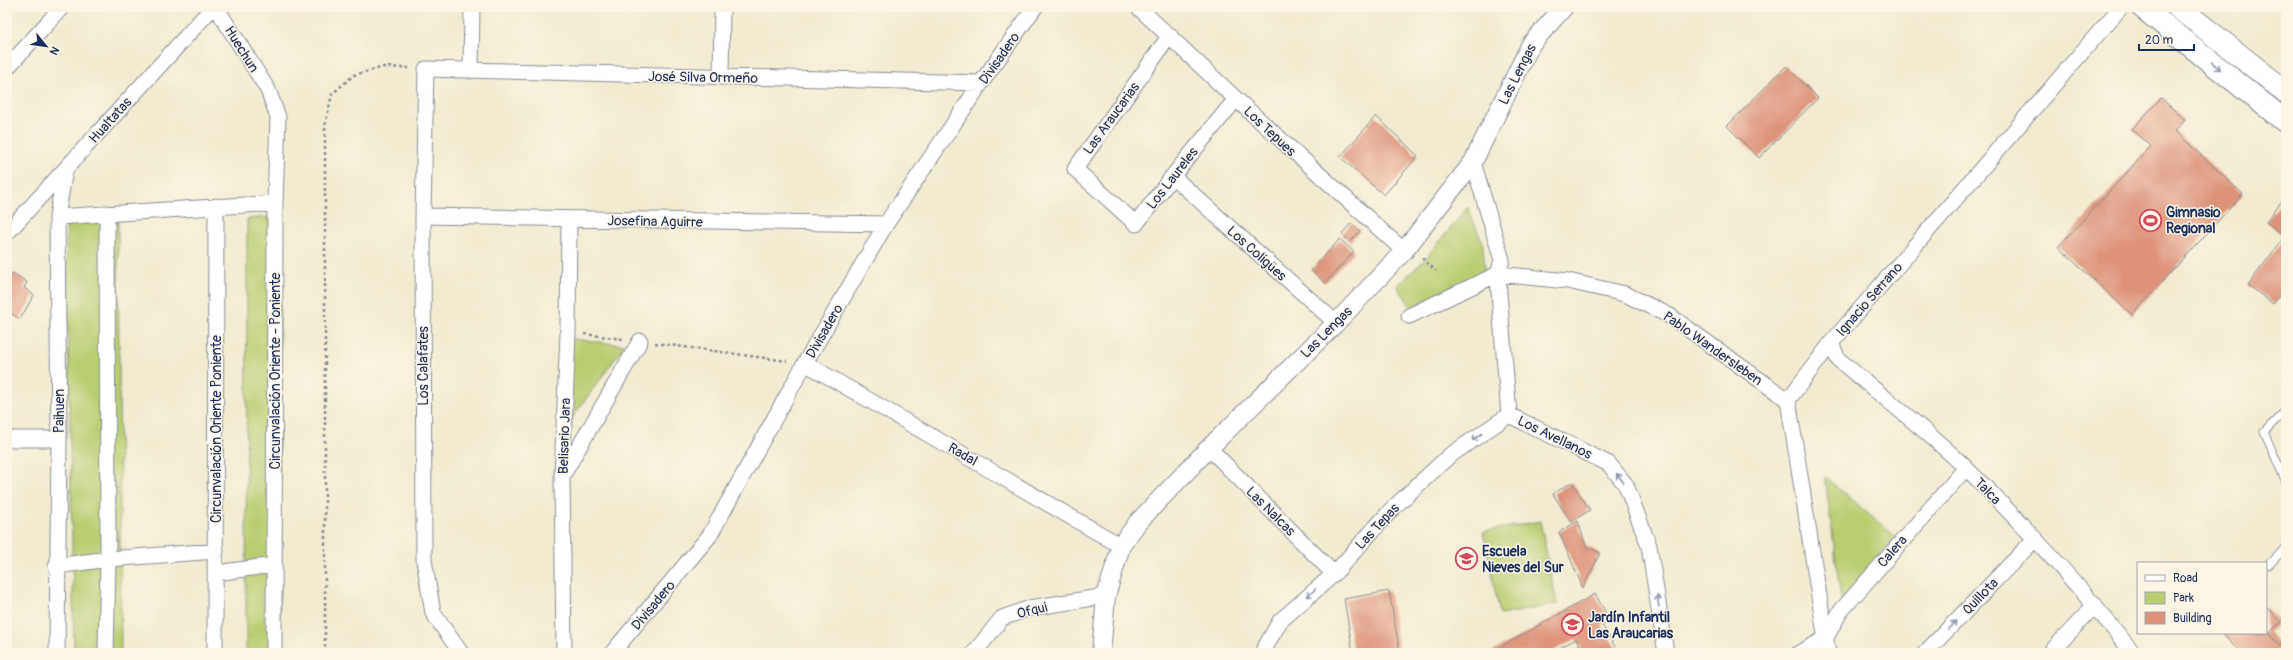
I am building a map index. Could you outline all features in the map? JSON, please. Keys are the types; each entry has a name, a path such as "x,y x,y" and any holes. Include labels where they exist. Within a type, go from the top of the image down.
{"main road":[{"path":"2142,7 2286,122"},
{"path":"2182,8 2286,92"}],"street":[{"path":"7,68 62,7"},
{"name":"Huechun","path":"214,7 268,90"},
{"name":"Hualtatas","path":"7,233 214,7"},
{"path":"471,71 472,7"},
{"path":"720,77 722,7"},
{"name":"Divisadero","path":"612,653 710,535 805,363 886,224 981,82 1035,7"},
{"name":"Los Tepues","path":"1138,7 1170,35 1236,99 1404,251"},
{"name":"Las Lengas","path":"1101,653 1106,596 1121,546 1138,522 1209,448 1336,323 1404,251 1473,162 1530,44 1564,7"},
{"name":"Ignacio Serrano","path":"1788,400 1831,343 2120,7"},
{"name":"Las Araucarias","path":"1104,195 1075,169 1170,35"},
{"name":"José Silva Ormeño","path":"426,69 981,82"},
{"name":"Los Calafates","path":"426,69 423,216 424,560 433,613 461,653"},
{"name":"Circunvalación Oriente - Poniente","path":"268,90 278,117 275,203 274,653"},
{"name":"Los Laureles","path":"1104,195 1136,224 1172,177 1236,99"},
{"name":"Los Avellanos","path":"1473,162 1502,260 1498,274 1509,415 1609,464 1626,485 1649,546 1666,653"},
{"name":"Paihuen","path":"57,653 56,566 59,439 57,217 65,170"},
{"name":"Los Coligües","path":"1179,182 1336,323"},
{"path":"57,217 275,203"},
{"name":"Circunvalación Oriente Poniente","path":"215,653 216,206"},
{"path":"106,653 108,560 107,213"},
{"name":"Josefina Aguirre","path":"423,216 569,220 886,224"},
{"name":"Belisario Jara","path":"564,653 562,476 568,333 569,220"},
{"path":"1409,316 1498,274"},
{"name":"Pablo Wandersleben","path":"1498,274 1568,281 1625,294 1670,316 1788,400"},
{"path":"562,476 640,341"},
{"name":"Talca","path":"1831,343 1838,359 1966,468 2035,539 2095,605 2133,653"},
{"name":"Radal","path":"805,363 1121,546"},
{"path":"1788,400 1827,646 1799,653"},
{"name":"Las Tepas","path":"1262,653 1280,621 1334,574 1392,509 1449,456 1509,415"},
{"path":"7,439 59,439"},
{"name":"Las Nalcas","path":"1209,448 1334,574"},
{"name":"Calera","path":"1827,646 1840,612 1966,468"},
{"name":"Quillota","path":"1925,653 2035,539"},
{"path":"56,566 216,551"},
{"path":"216,573 274,565"},
{"name":"Ofqui","path":"974,653 1002,618 1030,608 1106,596"},
{"path":"2050,653 2095,605"}],"lane":[{"path":"2286,410 2264,432 2286,482"},
{"path":"2269,565 2286,547"}],"path":[{"path":"325,653 325,126 332,94 354,76 384,67 426,69"},
{"path":"1422,257 1436,271"},
{"path":"568,333 805,363"}],"green space":[{"path":"1468,207 1483,245 1485,273 1411,307 1397,286 1424,260"},
{"path":"66,215 118,215 121,653 74,653"},
{"path":"280,216 279,653 246,653 247,219"},
{"path":"564,338 625,345 559,436"},
{"path":"1825,477 1896,537 1841,600"},
{"path":"1540,521 1557,604 1500,615 1483,532"}],"building":[{"path":"1786,66 1818,98 1759,158 1727,126"},
{"name":"Gimnasio Regional","path":"2161,98 2185,120 2175,131 2243,194 2132,315 2058,247 2151,146 2132,129"},
{"path":"1376,116 1418,156 1384,195 1340,157"},
{"path":"2286,195 2286,288 2273,304 2248,285 2285,236 2266,222"},
{"path":"1351,223 1360,231 1350,242 1342,234"},
{"path":"1340,239 1354,252 1325,283 1311,270"},
{"path":"13,273 27,282 24,288 34,295 20,319 10,313 7,317 7,282"},
{"path":"1572,482 1590,510 1571,522 1553,494"},
{"path":"1578,521 1586,546 1600,553 1583,588 1559,532"},
{"path":"1389,591 1400,653 1353,653 1344,599"},
{"path":"1595,594 1610,620 1602,625 1617,650 1612,653 1573,653 1581,648 1576,639 1550,653 1490,653"},
{"path":"2267,607 2281,622 2269,633 2286,653 2241,653 2224,634 2267,634"}],"place":[{"name":"Gimnasio Regional","path":"2151,220"},
{"name":"Escuela Nieves del Sur","path":"1466,559"},
{"name":"Jardín Infantil Las Araucarias","path":"1573,625"}]}
